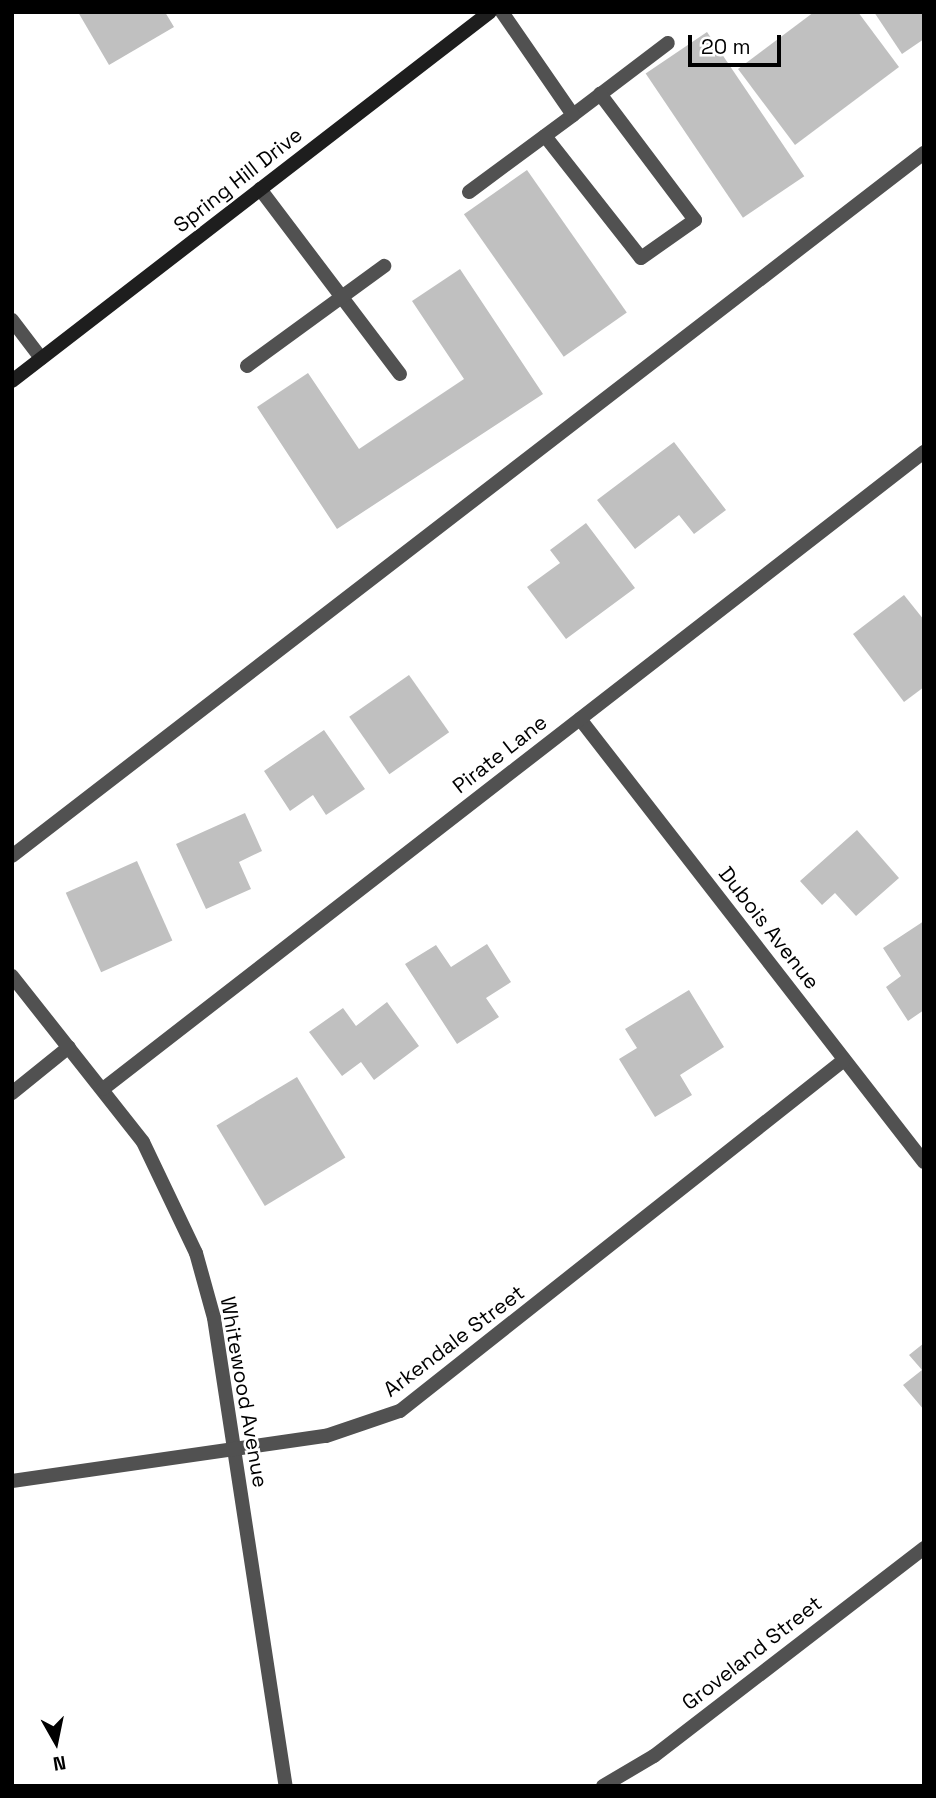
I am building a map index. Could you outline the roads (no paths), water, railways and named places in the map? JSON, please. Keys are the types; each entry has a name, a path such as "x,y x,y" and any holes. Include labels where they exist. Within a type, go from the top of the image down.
{"main road":[{"name":"Spring Hill Drive","path":"12,381 489,12"}],"street":[{"path":"502,12 573,115"},
{"path":"470,192 668,43"},
{"path":"545,136 640,258 695,220 600,94"},
{"path":"12,856 924,153"},
{"path":"260,189 400,374"},
{"path":"247,366 384,267"},
{"path":"12,320 41,358"},
{"name":"Pirate Lane","path":"103,1089 924,452"},
{"name":"Dubois Avenue","path":"580,719 924,1162"},
{"name":"Whitewood Avenue","path":"12,975 143,1142 196,1253 214,1318 286,1786"},
{"path":"12,1093 69,1047"},
{"name":"Arkendale Street","path":"12,1481 352,1430 400,1411 844,1060"},
{"name":"Groveland Street","path":"603,1786 654,1756 924,1548"}]}
